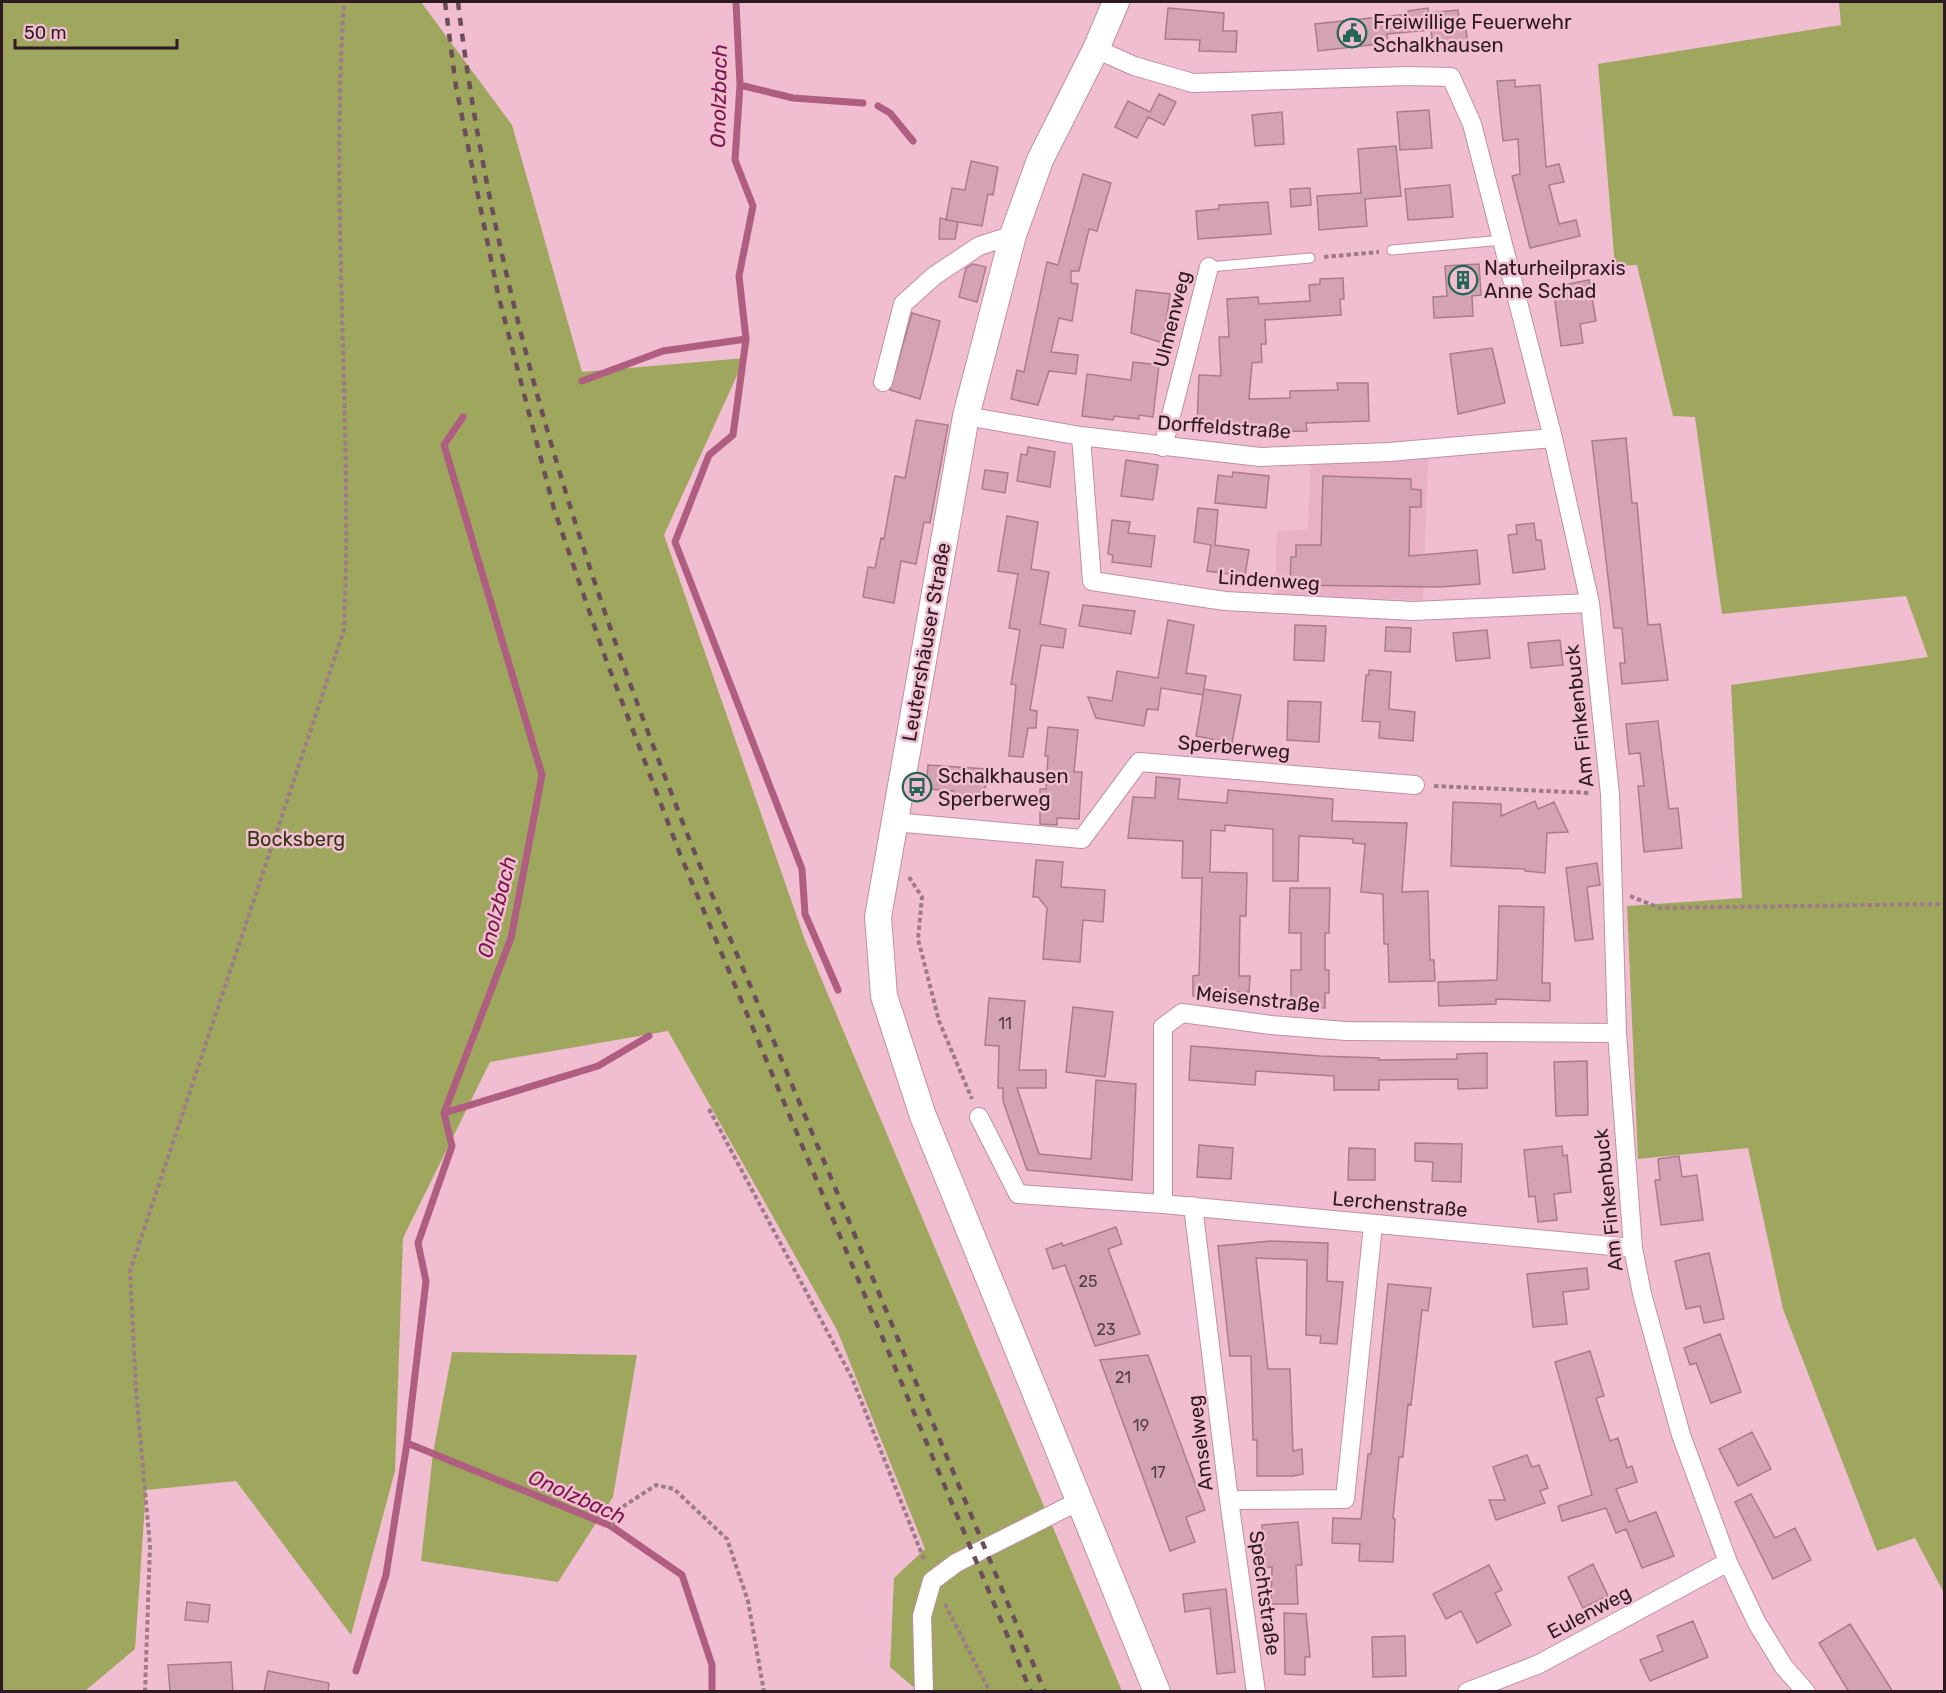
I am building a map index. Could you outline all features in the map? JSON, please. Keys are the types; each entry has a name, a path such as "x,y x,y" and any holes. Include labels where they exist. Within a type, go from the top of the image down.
{"main road":[{"name":"Leutershäuser Straße","path":"1116,2 1096,49 1040,160 1013,235 966,416 878,917 884,996 923,1116 1157,1692"}],"street":[{"name":"Am Finkenbuck","path":"1096,49 1134,66 1193,83 1450,77 1472,124 1552,438 1590,603 1610,794 1617,1033 1633,1248 1642,1294 1681,1435 1728,1562 1757,1623 1784,1667 1806,1692"},
{"path":"883,382 903,304 934,276 979,246 1013,235"},
{"name":"Ulmenweg","path":"1163,447 1209,267"},
{"name":"Dorffeldstraße","path":"966,416 1081,436 1260,457 1389,452 1552,438"},
{"name":"Lindenweg","path":"1081,436 1092,581 1225,601 1413,611 1590,603"},
{"name":"Sperberweg","path":"894,822 1082,839 1139,762 1415,785"},
{"name":"Meisenstraße","path":"1163,1204 1163,1027 1182,1013 1271,1025 1346,1031 1617,1033"},
{"path":"979,1117 1018,1194 1163,1204"},
{"name":"Lerchenstraße","path":"1163,1204 1633,1248"},
{"name":"Amselweg","path":"1193,1206 1229,1500 1345,1499 1373,1225"},
{"name":"Spechtstraße","path":"1229,1500 1256,1692"},
{"path":"928,1686 922,1616 932,1581 956,1563 1079,1501"},
{"name":"Eulenweg","path":"1467,1692 1539,1664 1728,1562"}],"lane":[{"path":"1392,250 1503,240"},
{"name":"Ulmenweg","path":"1209,267 1310,258"}],"path":[{"path":"145,1692 150,1546 136,1390 130,1271 344,630 348,534 339,244 344,2"},
{"path":"1310,258 1392,250"},
{"path":"1415,785 1610,794"},
{"path":"886,868 910,878 922,897 918,939 939,1020 979,1117"},
{"path":"1613,889 1660,908 1944,904"},
{"path":"709,1109 852,1378 932,1581 990,1692"},
{"path":"611,1526 624,1506 657,1485 674,1489 727,1539 748,1601 764,1692"}],"shaded area":[{"path":"1428,455 1423,600 1275,596 1277,532 1308,529 1311,461"}],"green space":[{"name":"Bocksberg","path":"2,2 421,2 512,125 582,372 745,358 664,535 805,940 1122,1691 918,1691 890,1667 894,1578 925,1549 837,1330 668,1031 490,1062 403,1238 395,1471 351,1635 236,1481 146,1490 135,1649 85,1691 2,1692"},
{"path":"1839,2 1944,2 1944,1593 1915,1538 1877,1551 1783,1309 1748,1148 1638,1159 1627,906 1742,898 1731,685 1928,657 1906,596 1722,614 1695,417 1673,416 1637,265 1615,266 1598,64 1841,25"},
{"path":"452,1352 637,1355 613,1497 558,1582 421,1561 433,1453"}],"building":[{"path":"1168,8 1224,13 1223,31 1237,31 1236,52 1199,51 1200,40 1165,39"},
{"path":"1428,8 1428,13 1458,10 1459,21 1465,21 1468,46 1433,50 1431,30 1387,34 1388,43 1318,51 1315,24 1408,14 1408,11"},
{"path":"1515,80 1515,87 1540,85 1546,167 1559,164 1564,182 1549,185 1559,224 1576,220 1580,236 1530,248 1512,176 1520,174 1518,139 1503,141 1497,81"},
{"path":"1159,94 1176,102 1164,125 1148,117 1137,138 1115,127 1128,101 1150,112"},
{"path":"1429,110 1432,148 1400,150 1397,112"},
{"path":"1282,112 1284,144 1255,146 1252,115"},
{"path":"1396,146 1401,196 1365,199 1367,226 1319,230 1317,196 1361,193 1358,149"},
{"path":"971,161 998,167 993,195 988,194 982,226 946,220 952,188 965,190"},
{"path":"1083,174 1111,183 1097,231 1089,229 1079,271 1071,271 1071,283 1078,284 1072,321 1059,318 1051,352 1078,355 1076,374 1049,371 1038,405 1011,399 1017,370 1024,372 1047,262 1058,265"},
{"path":"1450,185 1453,217 1408,220 1405,189"},
{"path":"1310,188 1311,205 1291,207 1290,189"},
{"path":"1268,202 1271,234 1198,239 1196,211 1219,209 1219,205"},
{"path":"940,218 958,222 955,239 939,239"},
{"path":"973,264 986,267 977,302 959,297 966,268"},
{"path":"1479,264 1481,295 1472,296 1473,316 1434,318 1433,297 1447,296 1445,266"},
{"path":"1343,278 1344,299 1340,299 1341,315 1265,320 1266,344 1261,344 1262,362 1252,363 1249,399 1290,398 1290,391 1338,390 1337,383 1368,383 1369,421 1306,423 1307,431 1261,432 1249,432 1249,427 1197,424 1199,375 1221,376 1219,337 1229,337 1227,299 1258,297 1259,304 1310,301 1309,285 1320,284 1320,279"},
{"path":"1589,280 1596,321 1580,324 1583,343 1561,346 1553,287"},
{"path":"1136,290 1170,294 1163,343 1131,333"},
{"path":"912,313 940,321 920,399 890,390"},
{"path":"1492,348 1505,403 1458,414 1450,354"},
{"path":"1133,362 1159,365 1153,417 1139,415 1139,419 1114,416 1113,420 1082,416 1087,374 1131,380"},
{"path":"916,420 948,425 930,523 924,522 916,564 901,561 894,603 863,597 868,567 875,568 881,538 884,539 895,476 905,478"},
{"path":"1626,438 1632,503 1637,503 1648,625 1660,624 1668,680 1622,684 1620,663 1625,663 1622,628 1614,628 1592,441"},
{"path":"1028,447 1055,452 1050,487 1017,481 1021,454 1027,455"},
{"path":"1126,460 1158,465 1153,500 1121,496"},
{"path":"985,470 1008,473 1005,493 982,489"},
{"path":"1233,472 1269,476 1266,508 1215,503 1218,475 1232,477"},
{"path":"1323,476 1411,479 1411,489 1421,490 1421,507 1410,507 1409,556 1477,550 1480,584 1440,587 1290,585 1291,557 1296,557 1296,545 1321,545"},
{"path":"1198,508 1218,510 1215,545 1249,550 1245,576 1207,571 1211,545 1194,542"},
{"path":"1007,516 1038,522 1031,569 1049,572 1040,624 1066,629 1063,648 1041,645 1030,710 1037,711 1036,728 1028,728 1023,757 1009,756 1016,685 1011,684 1020,630 1009,628 1018,574 998,571"},
{"path":"1112,520 1130,522 1128,533 1155,536 1151,567 1112,562 1113,555 1108,554"},
{"path":"1534,523 1536,540 1541,540 1545,569 1513,573 1508,535 1517,534 1516,525"},
{"path":"1083,605 1135,611 1131,634 1079,626"},
{"path":"1168,620 1194,625 1186,673 1206,676 1203,695 1161,688 1158,710 1147,709 1144,726 1096,718 1088,697 1112,701 1117,671 1158,678"},
{"path":"1295,625 1326,626 1324,661 1294,660"},
{"path":"1386,627 1411,628 1410,652 1385,651"},
{"path":"1487,630 1490,658 1456,661 1453,633"},
{"path":"1560,640 1563,665 1531,668 1528,643"},
{"path":"1369,670 1391,672 1389,709 1415,712 1413,741 1379,738 1380,722 1362,721 1366,675 1369,675"},
{"path":"1204,689 1241,695 1232,743 1196,736"},
{"path":"1288,701 1321,702 1319,742 1287,740"},
{"path":"1658,721 1669,809 1678,808 1682,848 1644,852 1638,786 1644,786 1640,753 1629,754 1626,724"},
{"path":"1048,727 1078,730 1074,772 1082,772 1079,819 1057,818 1057,825 1040,824 1040,789 1046,789 1048,756 1045,756"},
{"path":"928,765 987,769 984,803 954,800 954,791 926,789"},
{"path":"1156,777 1180,779 1178,799 1227,803 1228,790 1333,799 1332,821 1407,823 1402,892 1428,891 1430,960 1434,960 1435,981 1389,982 1388,944 1384,944 1383,894 1361,892 1365,844 1353,843 1353,839 1299,836 1298,881 1273,881 1273,829 1225,825 1225,831 1211,830 1210,872 1247,873 1246,916 1240,916 1239,976 1250,976 1249,992 1216,992 1216,996 1193,996 1193,976 1199,975 1202,878 1182,878 1183,841 1128,838 1133,797 1155,798"},
{"path":"1535,801 1538,809 1554,802 1568,832 1547,833 1545,873 1525,871 1525,869 1451,866 1453,802 1501,804 1501,816"},
{"path":"1036,860 1063,862 1061,887 1105,890 1103,922 1083,920 1080,962 1043,959 1047,908 1038,897 1033,897"},
{"path":"1597,863 1600,885 1587,887 1593,939 1575,941 1566,868"},
{"path":"1290,888 1330,888 1329,933 1325,933 1325,970 1329,970 1329,993 1325,993 1325,1008 1291,1007 1291,970 1301,970 1301,933 1289,933"},
{"path":"1499,906 1544,907 1542,983 1550,983 1550,1001 1496,999 1496,1004 1439,1006 1438,982 1497,980"},
{"path":"989,998 1025,1001 1019,1070 1046,1070 1046,1088 1017,1088 1039,1154 1091,1159 1096,1080 1136,1084 1132,1180 1027,1170 1003,1101 1003,1088 998,1088 999,1046 985,1045"},
{"path":"1073,1007 1113,1012 1105,1077 1066,1072"},
{"path":"1191,1046 1379,1058 1379,1060 1457,1059 1457,1054 1487,1053 1487,1088 1458,1089 1458,1079 1379,1080 1379,1090 1334,1090 1334,1076 1256,1071 1255,1085 1189,1080"},
{"path":"1587,1061 1588,1115 1556,1116 1554,1062"},
{"path":"1415,1143 1462,1144 1461,1182 1432,1181 1433,1162 1415,1161"},
{"path":"1199,1145 1233,1148 1231,1179 1197,1177"},
{"path":"1562,1146 1563,1156 1567,1155 1571,1192 1554,1194 1557,1220 1538,1222 1535,1196 1529,1197 1524,1150"},
{"path":"1349,1148 1375,1149 1375,1180 1348,1180"},
{"path":"1679,1156 1682,1177 1697,1175 1703,1220 1661,1225 1655,1180 1660,1180 1658,1159"},
{"path":"1116,1227 1122,1244 1108,1249 1140,1334 1095,1346 1065,1265 1053,1269 1046,1249 1062,1243 1063,1246"},
{"path":"1271,1241 1328,1243 1327,1281 1343,1282 1337,1344 1320,1343 1321,1336 1306,1335 1307,1260 1256,1258 1268,1369 1290,1369 1293,1451 1302,1449 1303,1474 1293,1476 1257,1476 1257,1440 1253,1440 1251,1356 1230,1356 1218,1246"},
{"path":"1709,1253 1724,1319 1704,1323 1700,1306 1686,1309 1675,1261"},
{"path":"1587,1268 1589,1289 1563,1292 1567,1324 1533,1327 1527,1274"},
{"path":"1388,1284 1431,1288 1428,1311 1422,1310 1411,1405 1408,1404 1403,1457 1399,1457 1393,1518 1395,1519 1393,1562 1359,1561 1360,1544 1332,1543 1333,1518 1361,1519 1368,1454 1371,1454"},
{"path":"1720,1334 1741,1392 1711,1403 1696,1363 1690,1365 1684,1348"},
{"path":"1590,1351 1604,1396 1596,1398 1610,1441 1618,1438 1627,1468 1632,1466 1637,1482 1616,1489 1629,1522 1656,1512 1674,1556 1642,1568 1626,1529 1616,1533 1606,1508 1562,1521 1558,1506 1592,1495 1555,1362"},
{"path":"1148,1355 1205,1510 1186,1517 1195,1542 1170,1551 1100,1360"},
{"path":"1752,1432 1771,1469 1738,1486 1719,1449"},
{"path":"1527,1455 1532,1467 1539,1465 1548,1488 1540,1491 1545,1503 1496,1520 1489,1500 1505,1500 1493,1467"},
{"path":"1751,1494 1775,1538 1795,1528 1811,1560 1773,1579 1735,1502"},
{"path":"1298,1522 1302,1565 1296,1565 1298,1604 1271,1604 1272,1567 1265,1568 1262,1525"},
{"path":"1593,1564 1608,1596 1583,1608 1568,1577"},
{"path":"1489,1565 1502,1590 1495,1593 1511,1625 1477,1643 1461,1611 1446,1619 1433,1594"},
{"path":"1226,1589 1235,1672 1217,1674 1210,1608 1185,1612 1183,1594"},
{"path":"187,1602 210,1605 208,1622 185,1620"},
{"path":"1284,1613 1306,1614 1310,1657 1305,1657 1305,1675 1285,1674"},
{"path":"1693,1621 1708,1657 1650,1681 1640,1660 1663,1651 1657,1636"},
{"path":"1850,1624 1893,1692 1849,1692 1819,1643"},
{"path":"1405,1636 1406,1676 1373,1677 1372,1637"},
{"path":"231,1662 233,1692 170,1692 168,1665"},
{"path":"268,1671 329,1683 328,1692 264,1692"}],"waterway":[{"name":"Onolzbach","path":"582,381 663,351 746,339 739,276 753,206 735,160 740,85 736,2"},
{"path":"740,85 793,98 863,103"},
{"path":"878,106 890,113 913,141"},
{"path":"746,339 733,435 709,455 675,542 802,869 805,914 838,990"},
{"name":"Onolzbach","path":"356,1671 386,1575 407,1443 426,1281 418,1243 452,1146 444,1113 511,938 542,775 444,445 463,417"},
{"path":"444,1113 598,1066 649,1036"},
{"name":"Onolzbach","path":"407,1443 611,1526 682,1575 712,1665 712,1692"}],"railway":[{"path":"445,2 456,87 498,294 554,509 605,657 680,854 1031,1692"},
{"path":"458,2 473,104 514,307 570,507 603,606 637,703 703,874 1045,1692"}],"place":[{"name":"Freiwillige Feuerwehr Schalkhausen","path":"1352,33"},
{"name":"Naturheilpraxis Anne Schad","path":"1463,280"},
{"name":"Schalkhausen Sperberweg","path":"917,787"}]}
